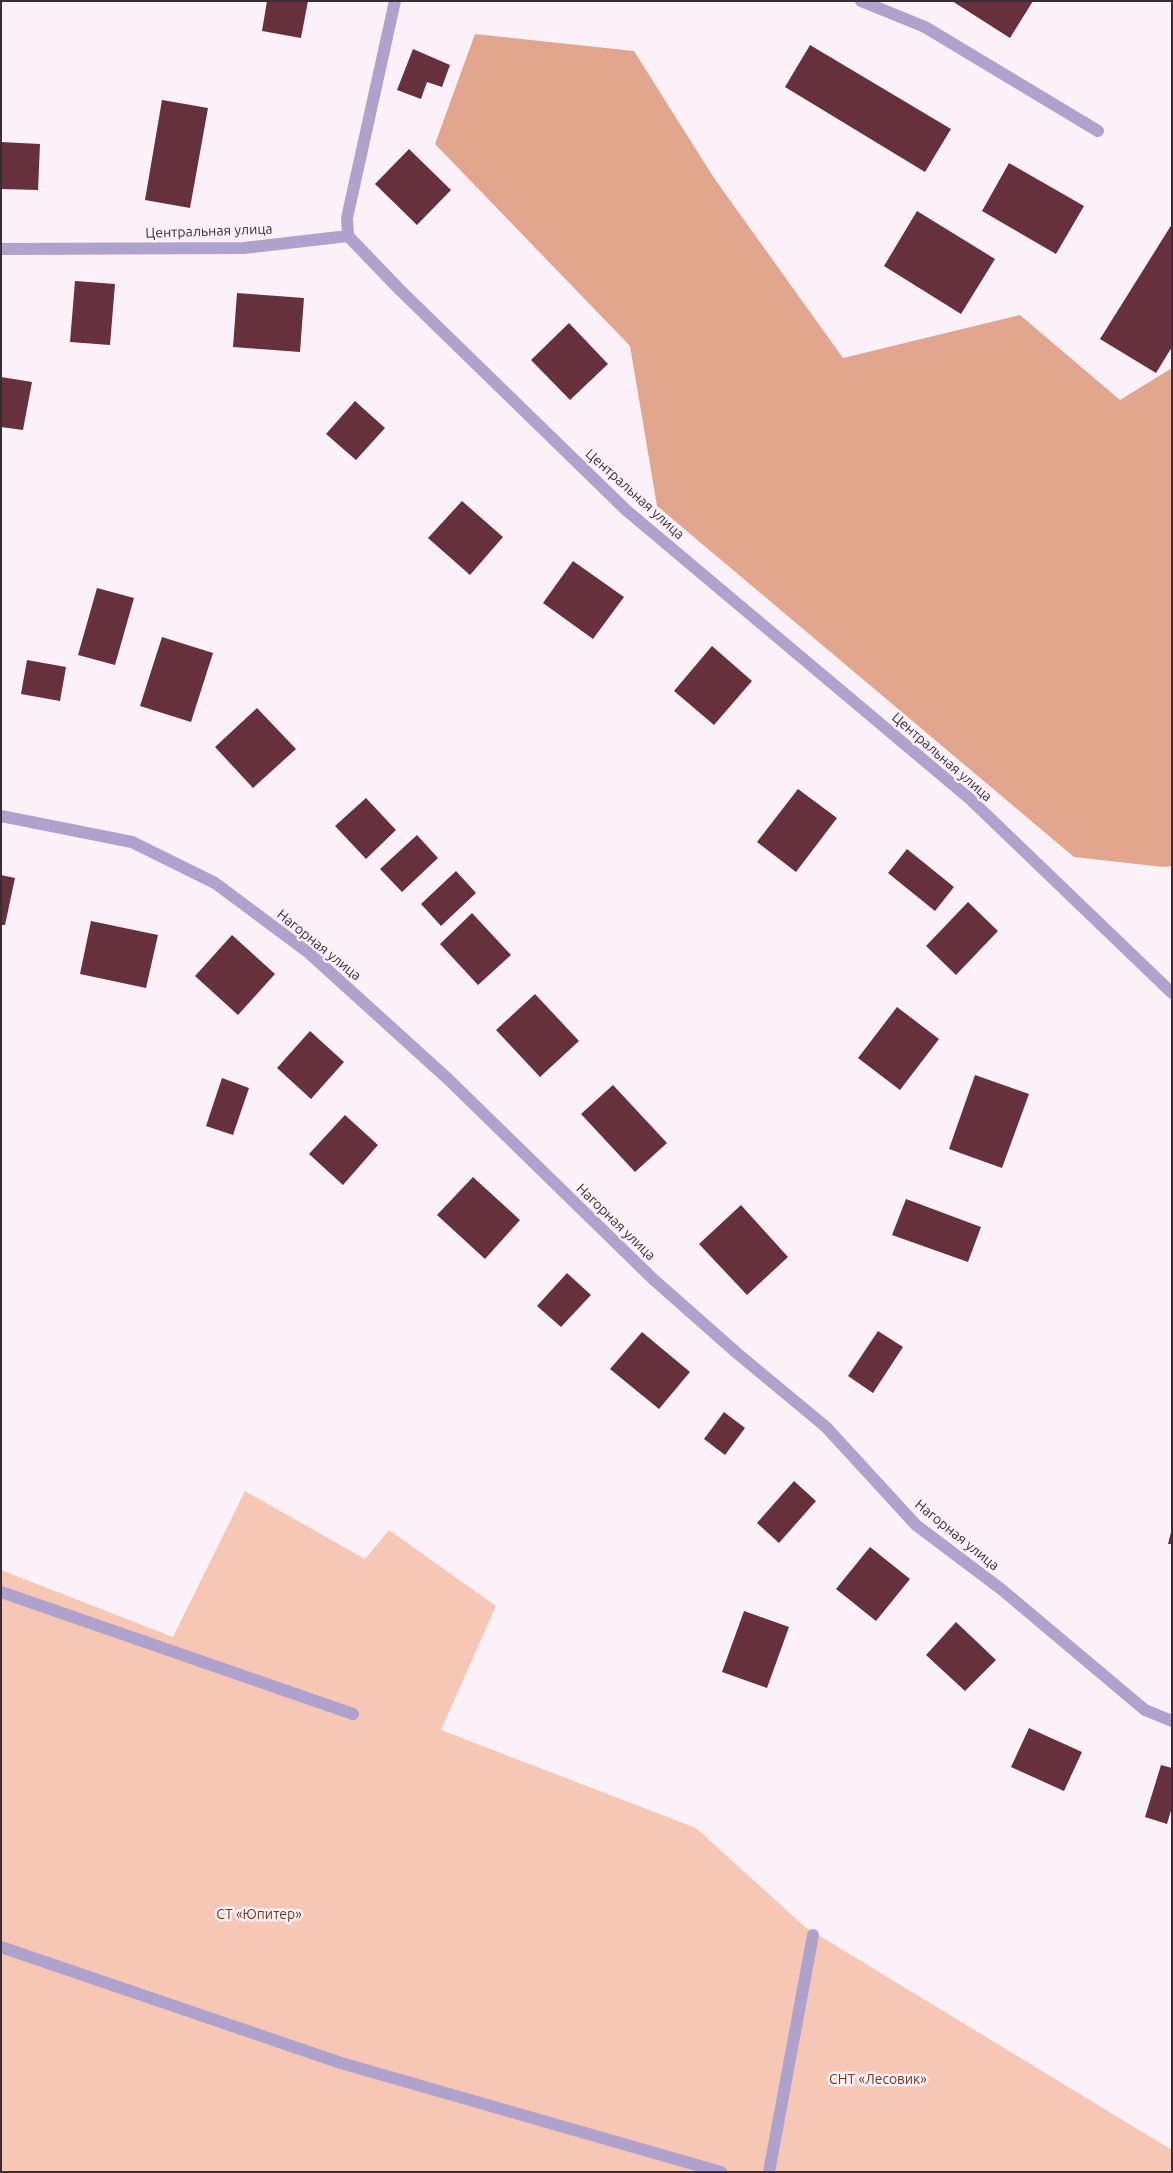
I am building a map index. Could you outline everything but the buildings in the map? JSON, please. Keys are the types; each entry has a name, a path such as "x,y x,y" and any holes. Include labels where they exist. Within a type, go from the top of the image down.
{"street":[{"path":"348,236 347,218 396,1"},
{"path":"861,1 925,27 1098,131"},
{"name":"Центральная улица","path":"1,249 244,248 348,236 400,290 626,510 970,799 1172,993"},
{"name":"Нагорная улица","path":"1,816 132,842 214,883 309,953 448,1080 653,1278 738,1354 826,1427 916,1525 1001,1589 1145,1710 1172,1721"},
{"path":"1,1592 353,1714"},
{"path":"769,2172 813,1935"},
{"path":"1,1947 341,2063 721,2172"}],"green space":[{"name":"СТ «Юпитер»","path":"245,1491 365,1559 389,1530 496,1606 441,1730 696,1828 805,1927 1172,2150 1172,2172 1,2172 1,1570 173,1637"}],"shaded area":[{"path":"475,34 634,51 714,178 843,358 1020,315 1120,400 1172,368 1172,866 1163,867 1074,857 657,506 630,346 435,144"}],"park label":[{"name":"СНТ «Лесовик»","path":"878,2079"}]}
